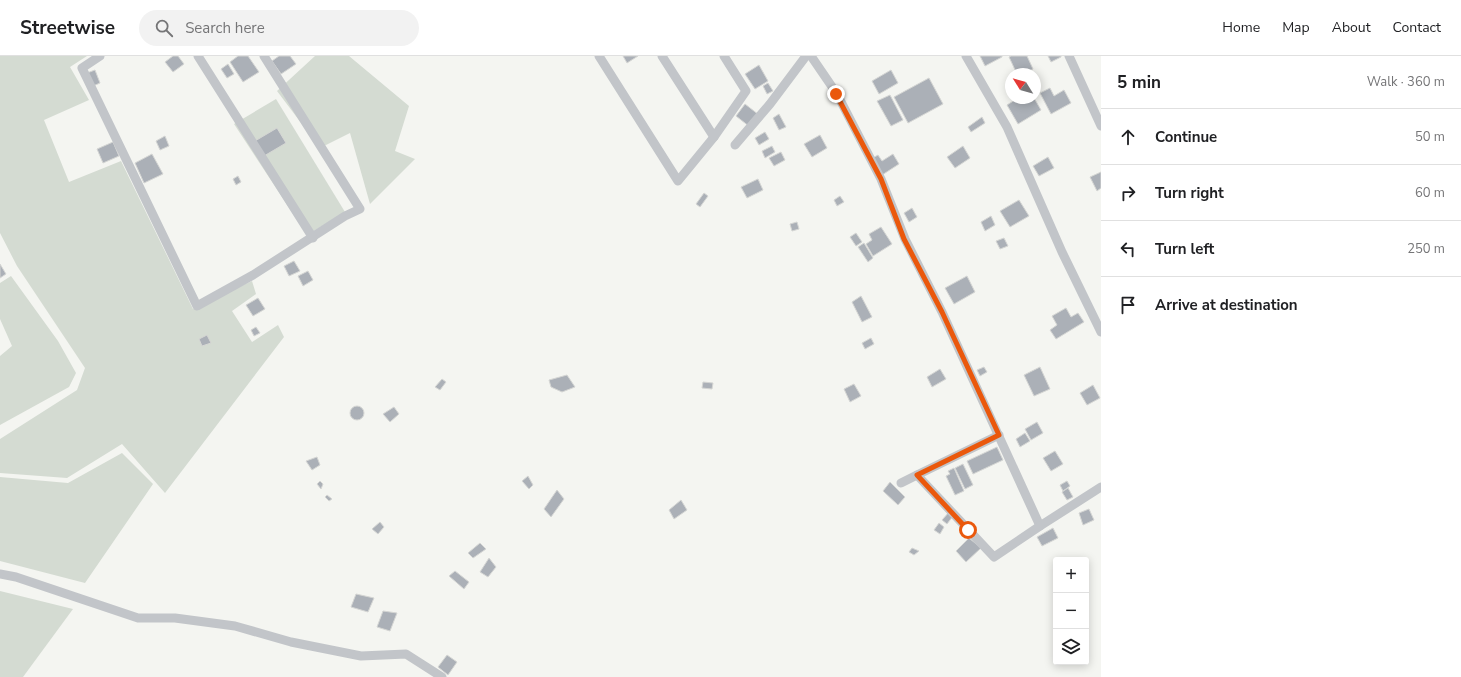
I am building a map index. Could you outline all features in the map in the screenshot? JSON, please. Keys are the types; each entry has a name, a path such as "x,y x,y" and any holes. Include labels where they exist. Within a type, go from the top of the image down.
{"street":[{"path":"100,56 82,68 197,306 253,275 346,216 360,209 264,56"},
{"path":"198,56 313,238"},
{"path":"599,56 678,181 714,137 746,91 724,56"},
{"path":"662,56 714,137"},
{"path":"735,145 765,110 806,56"},
{"path":"811,56 836,94 881,179 904,239 942,312 1040,526"},
{"path":"966,56 1007,127 1062,252 1101,332"},
{"path":"1069,56 1100,121"},
{"path":"901,483 999,435"},
{"path":"917,475 994,557 1101,487"},
{"path":"0,574 16,577 138,618 175,618 235,626 291,642 361,656 406,654 442,677"}],"shaded area":[{"path":"0,56 87,56 70,67 89,100 44,120 69,182 121,161 193,309 252,281 256,294 232,311 252,342 278,325 284,337 165,493 122,444 67,478 0,473 0,439 77,390 85,368 17,266 0,233"},
{"path":"315,56 349,56 409,106 395,151 415,159 370,204 350,133 320,148 277,91"},
{"path":"276,99 345,212 307,235 234,124"},
{"path":"11,276 58,341 76,373 69,387 0,425 0,356 12,346 0,319 0,283"},
{"path":"122,453 153,484 85,583 0,561 0,477 68,483"},
{"path":"0,591 73,609 23,677 0,677"}],"building":[{"path":"173,56 178,56 184,64 173,72 165,62"},
{"path":"238,56 248,56 259,72 243,82 230,62"},
{"path":"279,56 290,56 296,64 281,74 272,61"},
{"path":"623,56 638,56 627,63"},
{"path":"980,56 1002,56 1002,57 985,66"},
{"path":"1027,56 1033,68 1014,68 1009,57"},
{"path":"1048,56 1061,56 1061,57 1051,62"},
{"path":"228,64 234,74 227,78 221,69"},
{"path":"759,65 768,81 755,89 745,74"},
{"path":"95,70 100,83 93,86 87,73"},
{"path":"891,70 898,83 879,94 872,81"},
{"path":"929,78 943,104 908,123 894,97"},
{"path":"768,83 773,91 767,94 763,86"},
{"path":"1050,88 1054,96 1064,90 1071,103 1051,114 1041,92"},
{"path":"890,95 903,120 891,126 877,101"},
{"path":"745,104 759,115 750,127 736,116"},
{"path":"1038,104 1041,110 1018,124 1007,105"},
{"path":"779,114 786,127 779,130 773,118"},
{"path":"982,117 985,123 971,132 968,127"},
{"path":"277,128 286,143 264,156 255,141"},
{"path":"765,132 769,139 759,145 755,138"},
{"path":"820,135 827,148 812,157 804,144"},
{"path":"165,136 169,146 160,150 156,141"},
{"path":"113,142 119,156 103,163 97,149"},
{"path":"772,146 775,152 765,158 762,151"},
{"path":"963,146 970,158 955,168 947,157"},
{"path":"781,152 785,160 774,166 769,158"},
{"path":"152,154 163,174 144,183 135,163"},
{"path":"893,154 899,164 882,175 871,159 878,155 882,161"},
{"path":"1048,157 1054,168 1039,176 1033,166"},
{"path":"1101,172 1101,188 1097,191 1090,177"},
{"path":"238,176 241,182 236,185 233,179"},
{"path":"758,179 763,190 747,198 741,187"},
{"path":"704,193 708,196 700,207 696,204"},
{"path":"840,196 844,202 837,206 834,200"},
{"path":"1019,200 1029,216 1010,227 1000,211"},
{"path":"912,208 917,217 909,222 904,213"},
{"path":"991,216 995,225 985,231 981,222"},
{"path":"797,222 799,229 792,231 790,224"},
{"path":"881,227 892,244 873,256 866,244 872,240 869,234"},
{"path":"856,233 862,242 856,246 850,237"},
{"path":"1004,238 1008,246 1000,249 996,241"},
{"path":"864,243 873,258 868,262 858,247"},
{"path":"294,261 300,271 289,276 284,266"},
{"path":"0,264 6,274 0,278"},
{"path":"308,271 313,280 303,286 298,276"},
{"path":"967,276 975,292 954,304 945,288"},
{"path":"861,296 872,317 862,322 852,302"},
{"path":"258,298 265,309 253,316 246,305"},
{"path":"1066,308 1071,317 1078,313 1084,322 1056,339 1050,330 1057,325 1052,316"},
{"path":"256,327 260,333 254,336 251,330"},
{"path":"207,335 211,343 202,346 199,339"},
{"path":"871,338 874,344 865,349 862,343"},
{"path":"984,367 987,372 980,376 977,370"},
{"path":"1040,367 1050,389 1034,396 1024,375"},
{"path":"940,369 946,379 932,387 927,377"},
{"path":"567,375 575,387 562,392 551,387 549,380"},
{"path":"442,379 446,382 440,390 435,387"},
{"path":"703,382 713,383 712,389 702,388"},
{"path":"854,384 861,396 850,402 844,389"},
{"path":"1093,385 1100,398 1087,405 1080,393"},
{"path":"357,406 362,408 364,413 362,418 357,420 352,418 350,413 352,408"},
{"path":"394,407 399,414 390,422 383,414"},
{"path":"1037,422 1043,433 1031,440 1025,429"},
{"path":"1025,433 1030,441 1020,447 1016,439"},
{"path":"997,447 1003,460 973,474 967,461"},
{"path":"1055,451 1063,464 1051,471 1043,458"},
{"path":"317,457 320,465 312,470 306,461"},
{"path":"963,464 973,485 965,489 955,468"},
{"path":"954,468 964,491 955,495 946,476 950,474 948,471"},
{"path":"528,476 533,485 529,489 522,481"},
{"path":"320,481 323,484 321,489 317,484"},
{"path":"1067,481 1070,486 1063,491 1060,485"},
{"path":"890,482 905,497 898,505 883,491"},
{"path":"1068,488 1073,497 1067,500 1062,492"},
{"path":"557,490 564,499 551,517 544,509"},
{"path":"327,495 332,499 329,501 325,497"},
{"path":"681,500 687,510 674,519 669,510"},
{"path":"1089,509 1094,520 1083,525 1079,513"},
{"path":"950,511 953,516 947,524 942,520"},
{"path":"380,522 384,527 378,534 372,529"},
{"path":"939,523 944,527 940,534 934,530"},
{"path":"1053,528 1058,538 1042,546 1037,537"},
{"path":"969,538 981,548 966,562 956,551"},
{"path":"480,543 486,549 473,558 468,553"},
{"path":"912,548 919,551 914,555 909,552"},
{"path":"489,558 496,567 488,577 480,572"},
{"path":"455,571 469,582 464,589 449,576"},
{"path":"356,594 374,598 368,612 351,607"},
{"path":"383,611 397,613 390,631 377,627"},
{"path":"447,655 457,662 448,675 438,667"}],"route":[{"path":"836,94 881,179 904,239 942,312 999,435 917,475 968,530"}]}
